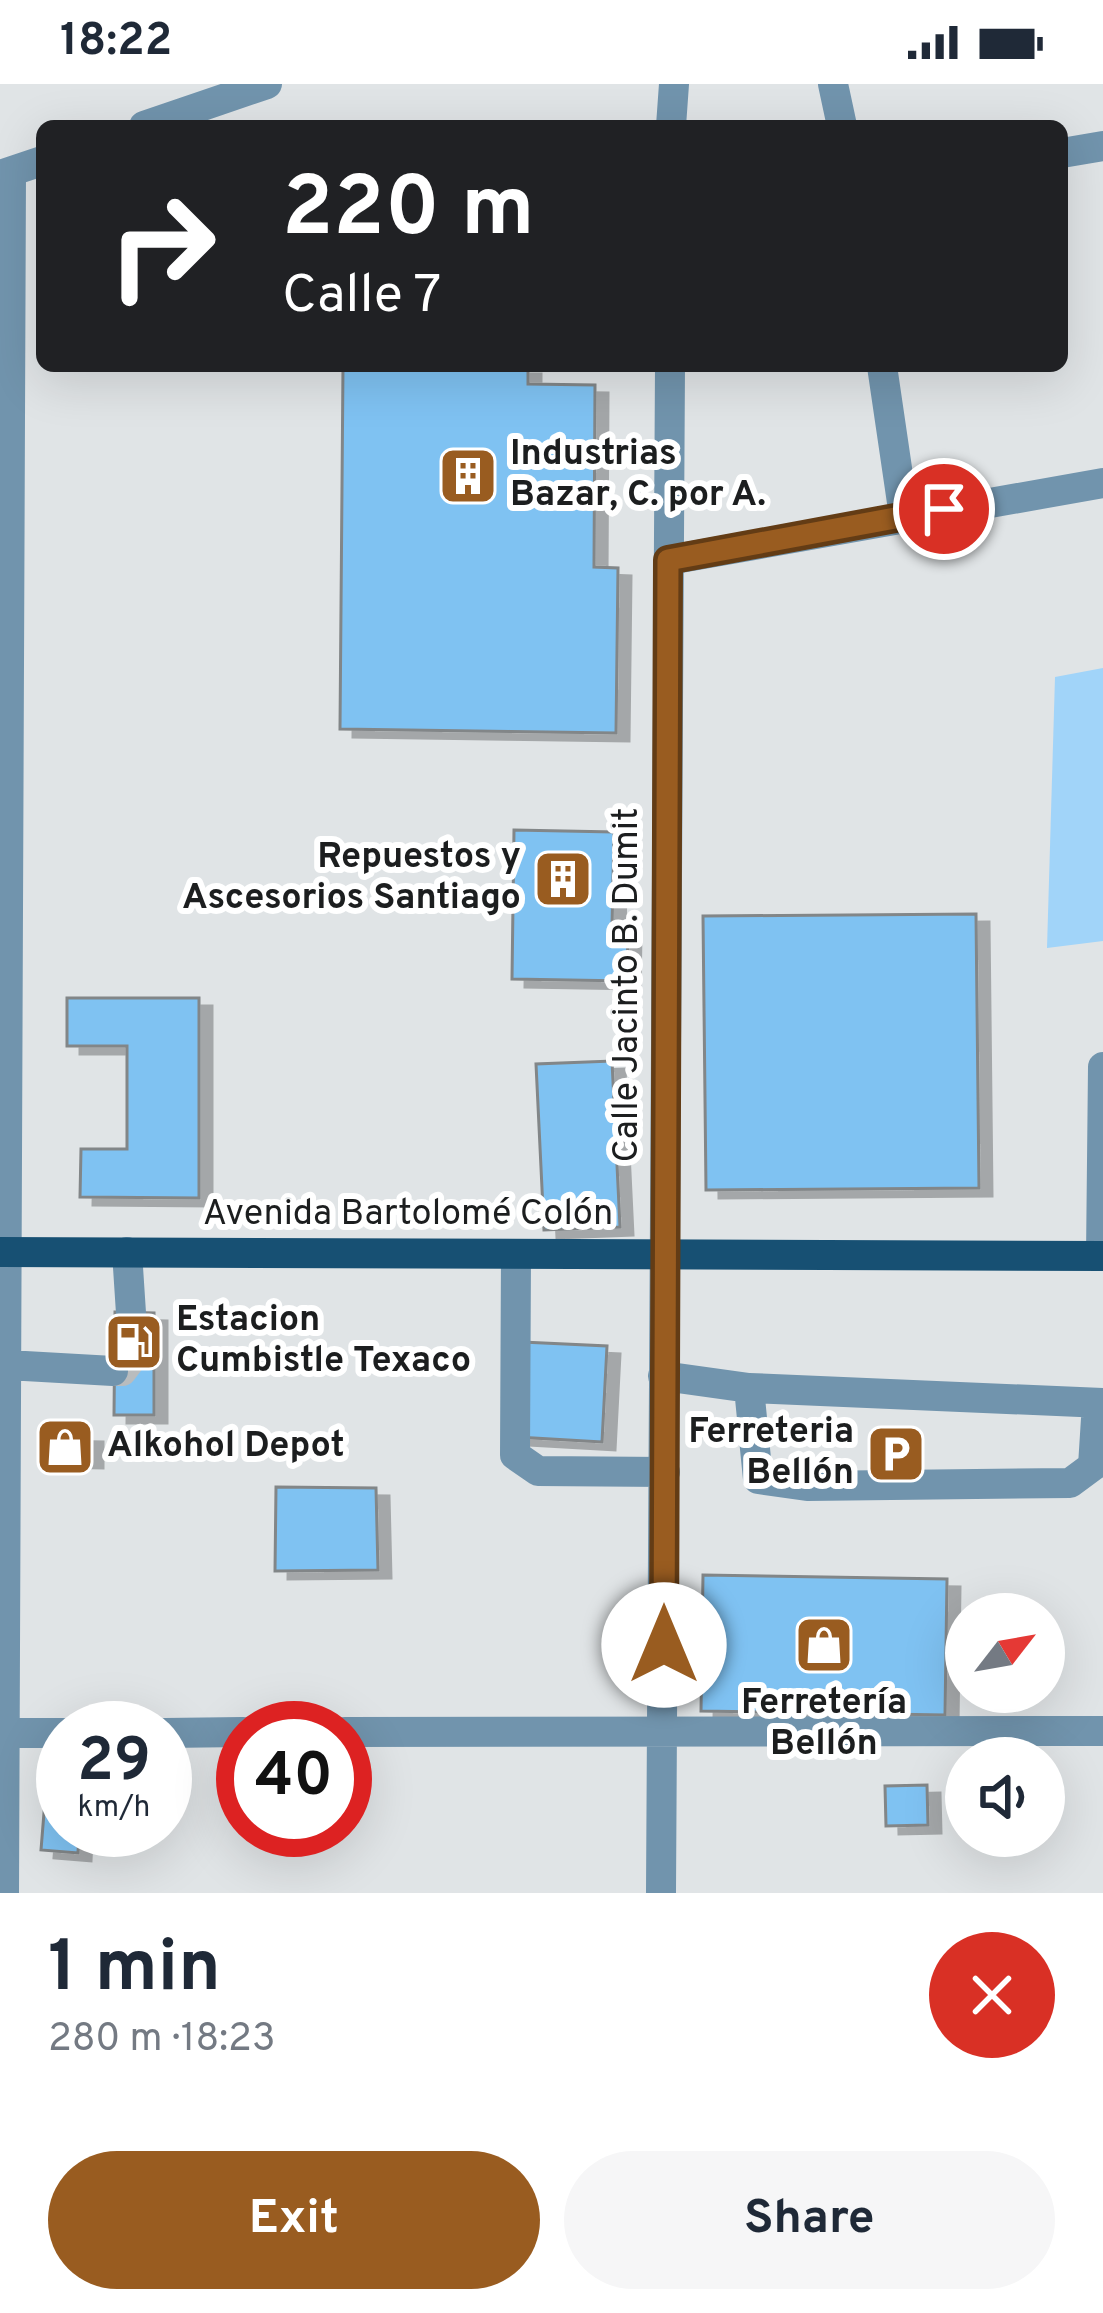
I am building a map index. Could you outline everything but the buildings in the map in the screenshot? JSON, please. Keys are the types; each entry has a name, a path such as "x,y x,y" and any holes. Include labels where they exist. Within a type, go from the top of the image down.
{"main road":[{"name":"Avenida Bartolomé Colón","path":"3,1252 1102,1256"}],"street":[{"path":"162,120 267,84"},
{"path":"655,84 672,108"},
{"path":"833,84 841,120"},
{"path":"1068,153 1103,146"},
{"path":"4,1893 5,174 36,163"},
{"name":"Calle Jacinto B. Dumit","path":"661,1893 670,372"},
{"path":"883,372 904,516"},
{"path":"668,560 1103,482"},
{"path":"1102,1256 1103,1067"},
{"path":"127,1252 131,1312"},
{"path":"516,1255 515,1455 538,1471 664,1472"},
{"path":"7,1365 113,1371"},
{"path":"663,1376 749,1388 1100,1403 1093,1466 1070,1483 807,1486 758,1479 749,1388"},
{"path":"372,1732 1103,1731"},
{"path":"6,1733 36,1733"}],"shaded area":[{"path":"1103,668 1103,941 1047,948 1055,677"}],"tunnel":[{"path":"113,1371 122,1371 131,1359 131,1313"}],"place":[{"name":"Industrias Bazar, C. por A.","path":"468,476"},
{"name":"Repuestos y Ascesorios Santiago","path":"563,879"},
{"name":"Estacion Cumbistle Texaco","path":"134,1342"},
{"name":"Alkohol Depot","path":"65,1447"},
{"name":"Ferreteria Bellón","path":"896,1454"},
{"name":"Ferretería Bellón","path":"824,1645"}],"route":[{"path":"664,1645 668,560 944,509"}]}
